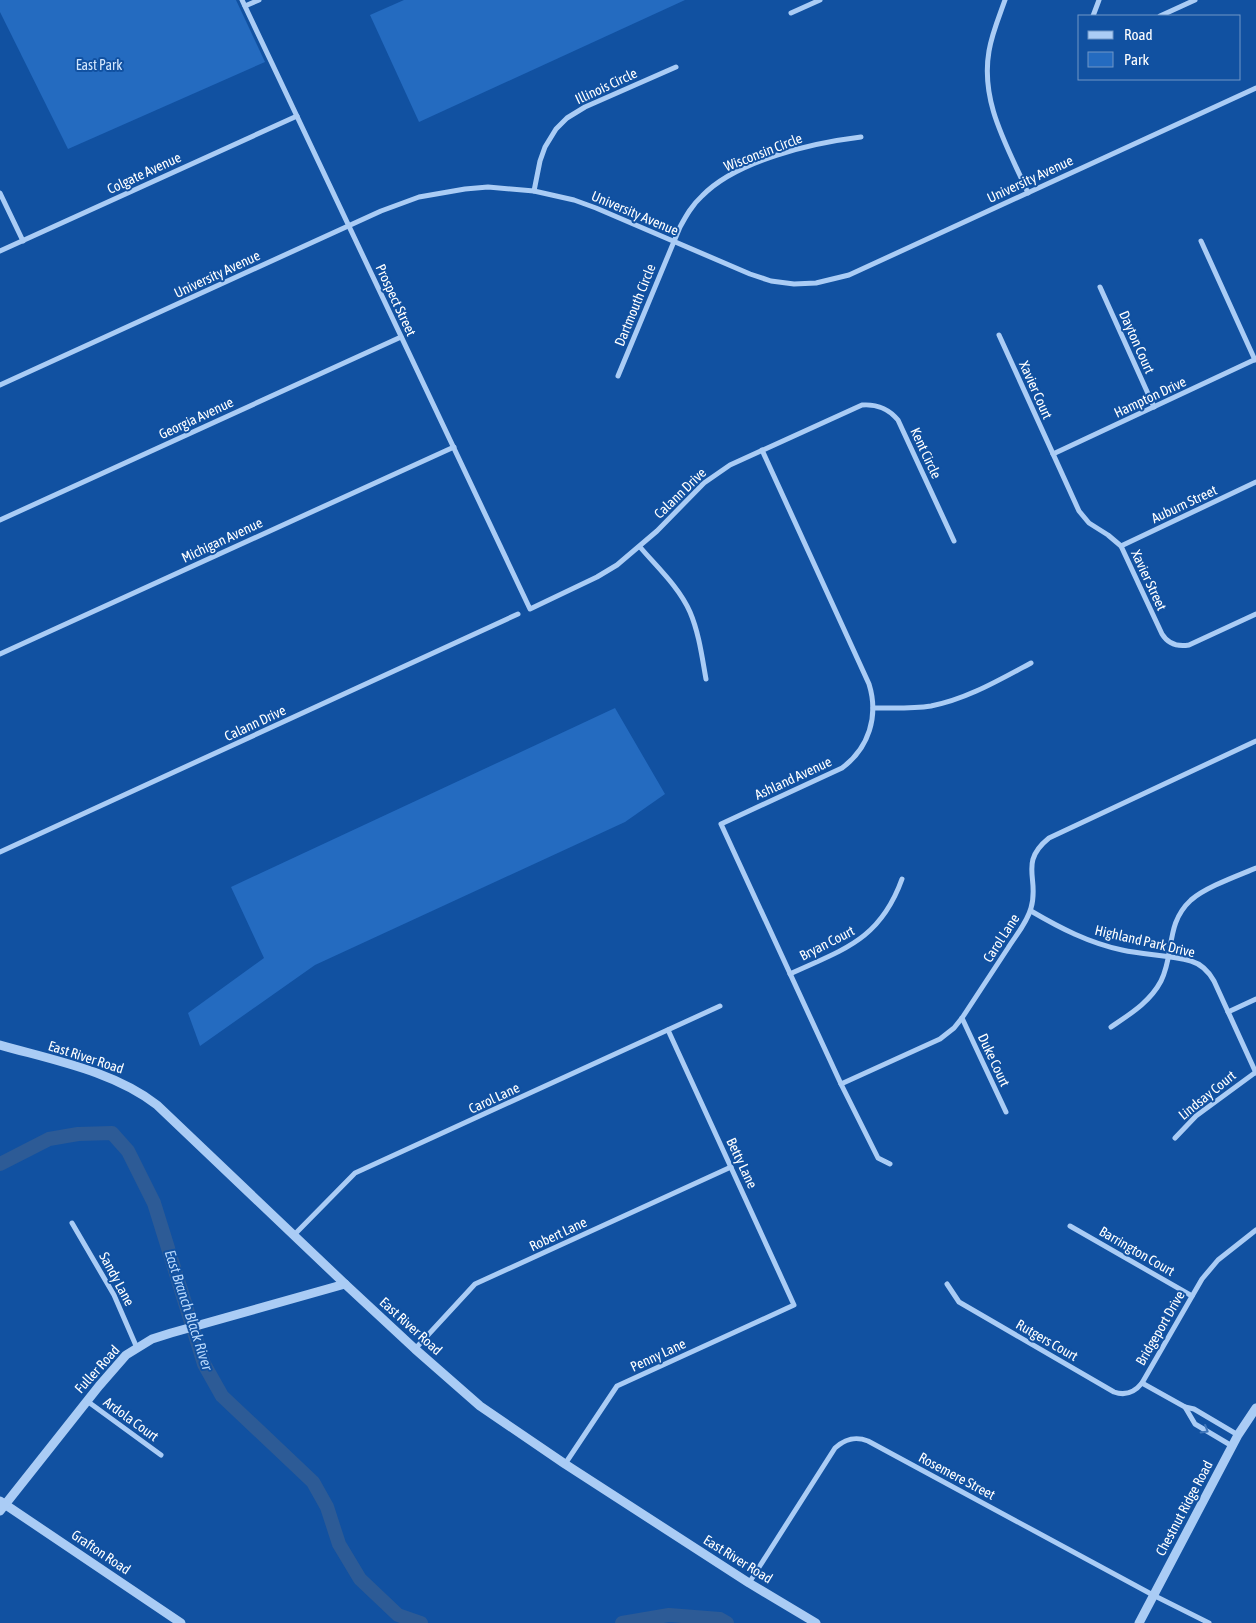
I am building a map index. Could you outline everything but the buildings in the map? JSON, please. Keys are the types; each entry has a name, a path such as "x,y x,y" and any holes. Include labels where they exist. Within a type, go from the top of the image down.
{"street":[{"name":"Prospect Street","path":"242,0 530,609"},
{"path":"245,6 259,0"},
{"path":"791,13 820,0"},
{"path":"1005,0 989,50 986,72 988,95 998,127 1028,192"},
{"path":"1093,15 1099,0"},
{"path":"1162,15 1193,0"},
{"name":"Illinois Circle","path":"534,191 545,147 556,129 567,118 586,107 676,66"},
{"name":"University Avenue","path":"0,385 397,205 442,192 488,187 534,191 581,203 760,278 788,283 816,283 849,275 1256,88"},
{"name":"Colgate Avenue","path":"0,251 296,116"},
{"name":"Wisconsin Circle","path":"674,242 684,219 695,203 709,189 725,178 782,154 811,145 861,137"},
{"path":"0,193 22,241"},
{"path":"1201,240 1255,360"},
{"name":"Dartmouth Circle","path":"618,376 674,242"},
{"name":"Dayton Court","path":"1100,287 1154,407"},
{"name":"Xavier Court","path":"999,335 1053,454"},
{"name":"Georgia Avenue","path":"0,520 402,337"},
{"name":"Hampton Drive","path":"1053,454 1255,360"},
{"name":"Kent Circle","path":"853,408 869,404 881,406 898,420 954,541"},
{"name":"Calann Drive","path":"530,609 597,577 617,565 640,547 704,483 730,465 853,408"},
{"name":"Michigan Avenue","path":"0,654 454,447"},
{"name":"Ashland Avenue","path":"762,450 866,676 871,690 872,722 866,740 860,750 847,764 831,774 721,824 841,1084 878,1158 890,1164"},
{"name":"Xavier Street","path":"1053,454 1083,518 1121,546 1162,634 1172,644 1178,646 1189,645 1256,614"},
{"name":"Auburn Street","path":"1121,546 1256,482"},
{"path":"640,547 674,588 690,611 696,629 706,680"},
{"name":"Calann Drive","path":"0,852 518,614"},
{"path":"873,708 916,708 947,702 977,691 1031,663"},
{"name":"Carol Lane","path":"841,1084 940,1039 954,1028 1031,911 1034,897 1031,867 1033,857 1037,849 1049,838 1256,741"},
{"path":"1111,1027 1142,1005 1151,996 1161,979 1168,958 1173,928 1190,901 1199,894 1256,868"},
{"name":"Bryan Court","path":"790,974 843,950 866,935 885,915 895,899 902,879"},
{"name":"Highland Park Drive","path":"1031,911 1053,924 1097,944 1120,950 1190,961 1204,968 1211,975 1256,1072"},
{"path":"1228,1012 1256,1000"},
{"name":"Carol Lane","path":"294,1235 354,1173 720,1006"},
{"name":"Duke Court","path":"962,1018 1006,1112"},
{"name":"Betty Lane","path":"668,1030 794,1305"},
{"name":"East River Road","path":"0,1045 107,1077 142,1094 157,1105 415,1349 480,1406 565,1464 749,1583 816,1623"},
{"name":"Lindsay Court","path":"1175,1138 1196,1116 1256,1072"},
{"name":"Robert Lane","path":"415,1349 476,1284 732,1167"},
{"name":"Sandy Lane","path":"72,1223 114,1295 137,1348"},
{"name":"Barrington Court","path":"1070,1226 1192,1296"},
{"name":"Bridgeport Drive","path":"1238,1435 1194,1409 1185,1407 1142,1383 1209,1269 1256,1230"},
{"name":"Fuller Road","path":"2,1506 126,1355 152,1339 345,1284"},
{"name":"Rutgers Court","path":"947,1284 958,1302 1114,1392 1127,1394 1138,1388 1142,1383"},
{"name":"Penny Lane","path":"565,1464 617,1386 794,1305"},
{"name":"Ardola Court","path":"87,1401 161,1455"},
{"path":"1185,1407 1195,1424 1232,1446"},
{"name":"Chestnut Ridge Road","path":"1139,1623 1232,1446 1256,1408"},
{"name":"Rosemere Street","path":"749,1583 835,1448 844,1441 857,1438 868,1441 1153,1595 1209,1623"},
{"name":"Grafton Road","path":"2,1506 181,1623"}],"green space":[{"name":"East Park","path":"0,0 236,0 265,62 68,149 0,12"},
{"path":"404,0 685,0 419,122 370,15"},
{"path":"615,708 665,794 625,822 315,965 200,1046 188,1013 264,958 231,887"}],"waterway":[{"name":"East Branch Black River","path":"0,1164 49,1139 78,1134 112,1133 128,1151 154,1203 204,1364 222,1396 313,1482 327,1507 339,1544 360,1579 398,1615 421,1623"},
{"name":"East Branch Black River","path":"622,1623 669,1615 720,1619 727,1623"}]}
